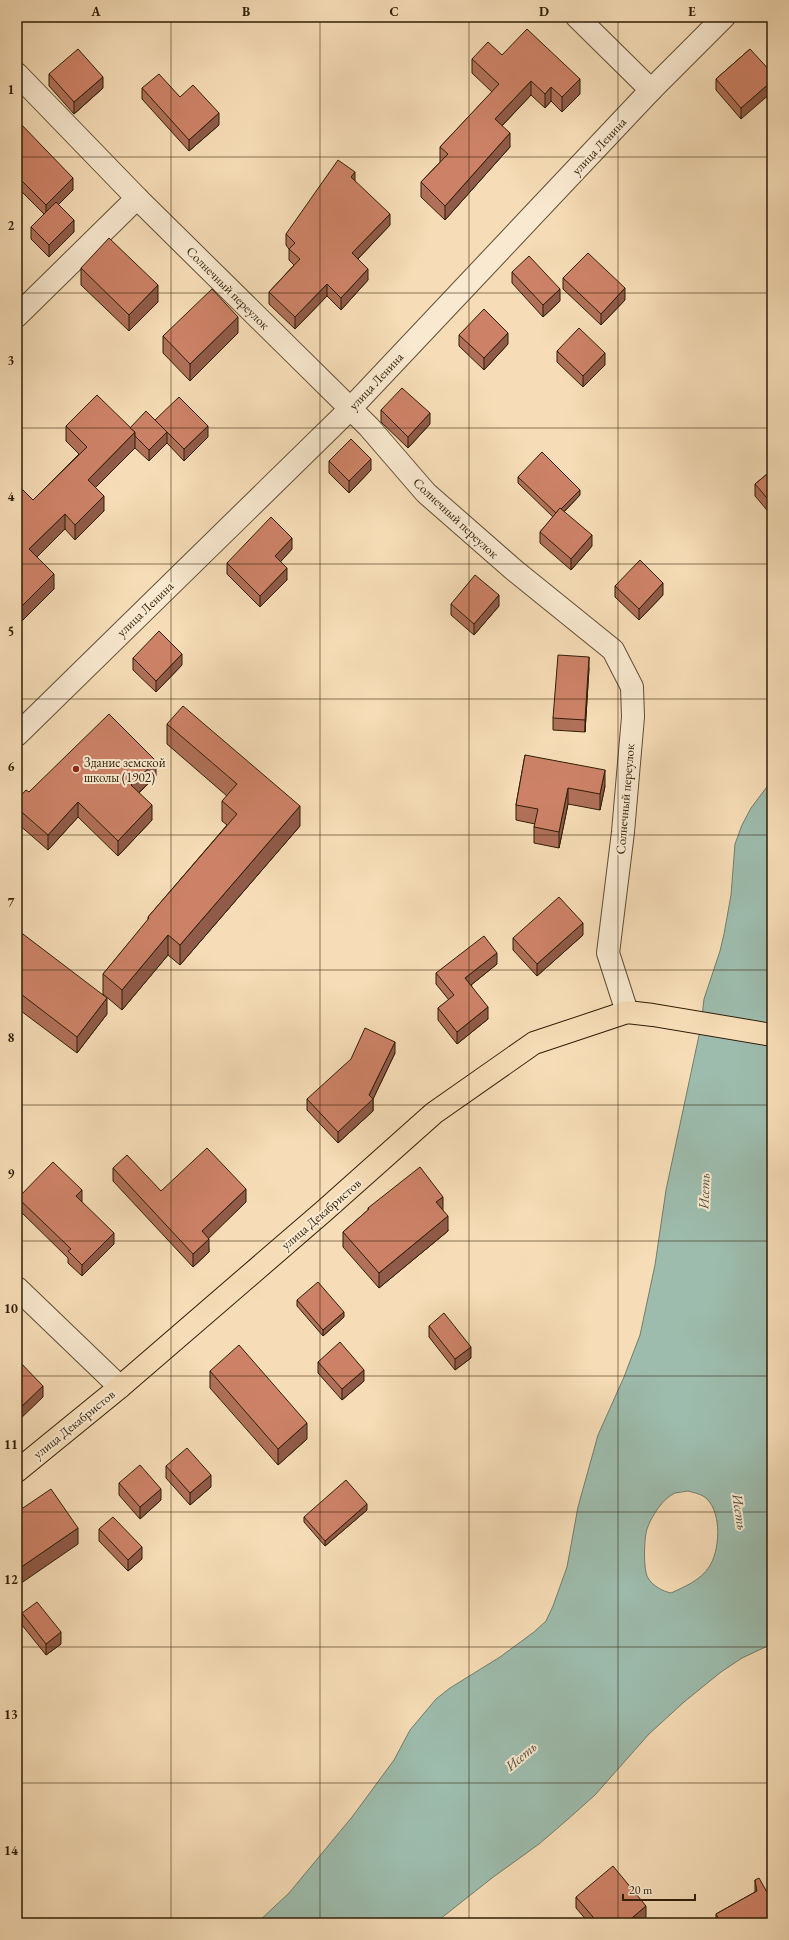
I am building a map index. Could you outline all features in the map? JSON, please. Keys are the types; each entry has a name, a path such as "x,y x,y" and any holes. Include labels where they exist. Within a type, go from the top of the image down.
{"main road":[{"name":"улица Декабристов","path":"17,1471 120,1388 324,1211 434,1113 534,1043 627,1012 772,1035"}],"street":[{"path":"577,17 651,90"},
{"name":"улица Ленина","path":"17,734 350,409 651,90 724,17"},
{"name":"Солнечный переулок","path":"17,74 137,198 369,427 426,493 514,570 613,650 632,687 633,717 624,824 608,953 627,1012"},
{"path":"17,316 137,198"},
{"path":"17,1288 120,1388"}],"water":[{"name":"Исеть","path":"772,780 772,1644 742,1658 721,1672 684,1702 649,1734 595,1795 567,1820 539,1844 492,1878 435,1923 257,1923 289,1893 352,1817 394,1760 410,1730 436,1699 450,1688 500,1657 534,1632 546,1621 553,1606 567,1567 578,1507 598,1435 624,1377 640,1335 655,1265 666,1190 701,1026 704,999 724,934 731,895 735,844 742,825 751,808","holes":["688,1491 705,1497 712,1506 717,1523 717,1542 713,1560 706,1572 692,1583 671,1593 658,1588 652,1583 646,1574 646,1533 654,1514 662,1503 675,1493"]}],"building":[{"path":"527,29 580,79 562,97 551,87 545,94 531,81 495,119 510,133 445,206 421,182 448,154 440,147 499,84 472,59 488,42 502,55"},
{"path":"78,49 103,77 74,102 49,74"},
{"path":"750,49 772,73 772,81 741,108 716,79"},
{"path":"159,74 180,97 193,85 219,113 189,140 142,88"},
{"path":"17,120 73,178 46,205 17,176"},
{"path":"338,160 355,172 351,177 390,214 352,253 368,269 341,298 327,284 295,317 269,292 300,259 289,249 295,243 286,234"},
{"path":"56,202 74,220 49,245 31,227"},
{"path":"109,238 158,285 129,315 81,268"},
{"path":"588,253 625,288 601,314 563,278"},
{"path":"529,256 560,289 543,305 512,272"},
{"path":"212,289 238,317 190,364 163,336"},
{"path":"484,309 508,333 484,358 459,335"},
{"path":"579,328 605,353 583,376 557,351"},
{"path":"402,388 430,413 408,437 381,410"},
{"path":"97,395 135,432 88,480 104,496 75,525 65,514 29,549 54,574 17,611 17,518 21,514 17,510 17,484 33,500 87,447 66,426"},
{"path":"179,397 208,426 184,449 155,420"},
{"path":"146,411 167,432 149,450 135,436 135,432 130,428"},
{"path":"351,439 371,459 349,481 329,461"},
{"path":"542,452 580,490 556,513 518,477"},
{"path":"772,470 772,504 755,484"},
{"path":"560,508 592,535 571,559 540,532"},
{"path":"271,517 292,538 275,556 287,568 260,596 227,563"},
{"path":"640,560 663,583 639,609 615,586"},
{"path":"475,575 499,595 474,624 451,604"},
{"path":"159,631 182,654 156,681 133,658"},
{"path":"558,655 589,657 585,720 553,718"},
{"path":"183,706 300,806 180,945 168,935 122,990 103,974 149,918 148,917 237,814 222,801 237,784 167,724"},
{"path":"109,714 156,761 131,785 152,805 118,841 78,802 48,835 17,808 17,800 26,790 29,792"},
{"path":"525,755 605,770 600,794 568,788 559,832 534,827 538,809 516,805"},
{"path":"559,897 583,923 537,964 513,938"},
{"path":"19,931 107,998 77,1037 17,991 17,934"},
{"path":"484,936 497,953 465,978 488,1007 457,1032 438,1008 454,995 436,973"},
{"path":"365,1028 395,1042 369,1095 373,1099 338,1132 307,1099 351,1059"},
{"path":"207,1148 246,1189 202,1231 209,1239 193,1254 113,1168 127,1155 161,1191"},
{"path":"53,1162 82,1190 76,1196 114,1233 82,1265 68,1251 71,1249 18,1198"},
{"path":"420,1167 443,1197 436,1202 448,1216 379,1273 343,1232 369,1209 368,1208"},
{"path":"318,1282 344,1312 323,1330 297,1300"},
{"path":"444,1313 471,1347 455,1359 429,1326"},
{"path":"340,1342 364,1370 342,1389 318,1362"},
{"path":"239,1345 307,1423 278,1449 210,1371"},
{"path":"17,1359 43,1386 17,1411"},
{"path":"187,1448 211,1475 190,1493 166,1466"},
{"path":"140,1465 161,1489 140,1507 119,1483"},
{"path":"346,1480 367,1504 325,1541 304,1517"},
{"path":"51,1489 78,1528 17,1570 17,1512"},
{"path":"113,1517 142,1547 128,1560 99,1529"},
{"path":"37,1602 61,1632 46,1644 22,1613"},
{"path":"613,1866 646,1906 626,1923 598,1923 576,1897"},
{"path":"759,1878 772,1901 772,1923 721,1923 716,1914 757,1891 755,1880"}],"place":[{"name":"Здание земской школы (1902)","path":"76,769"}]}
